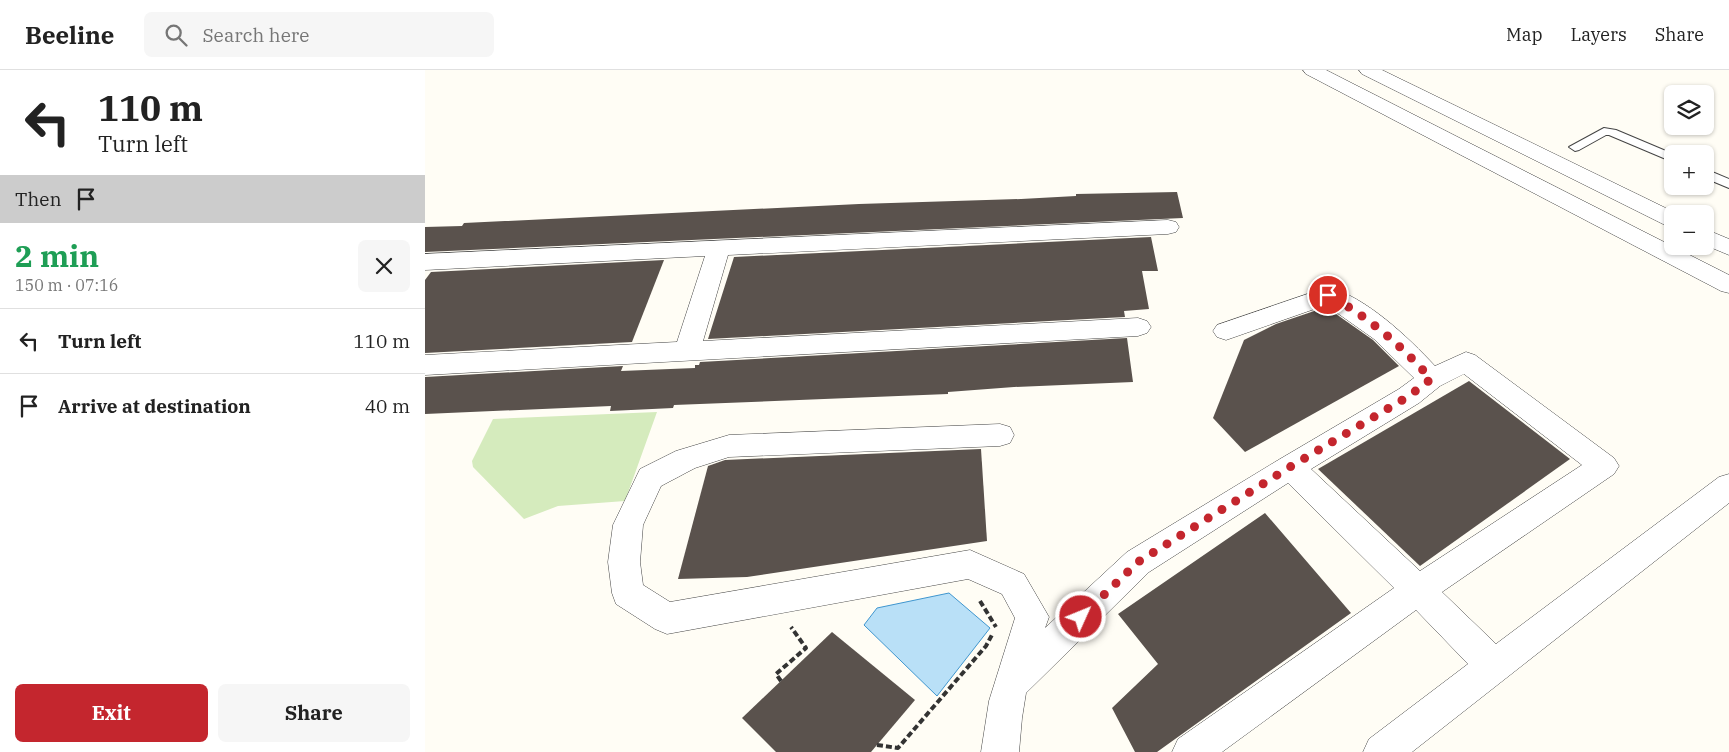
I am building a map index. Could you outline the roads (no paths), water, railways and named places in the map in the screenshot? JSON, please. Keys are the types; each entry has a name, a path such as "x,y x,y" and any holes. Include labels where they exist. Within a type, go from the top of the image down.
{"street":[{"path":"1312,70 1729,285"},
{"path":"1368,70 1664,216"},
{"path":"425,262 1168,227"},
{"path":"1714,240 1729,248"},
{"path":"687,350 719,248"},
{"path":"1226,331 1328,295 1350,306 1415,361 1431,379"},
{"path":"425,365 1138,327"},
{"path":"1011,685 1138,562 1290,467 1409,396 1431,379 1466,362 1604,466 1418,590 1191,752"},
{"path":"1000,435 729,446 686,459 650,478 628,525 625,562 628,593 667,618 970,564 1013,584 1032,617 1011,685 1000,752"},
{"path":"1290,467 1494,666"},
{"path":"1382,752 1729,486"}],"lane":[{"path":"1575,147 1604,131 1612,132 1664,155"},
{"path":"1714,177 1729,184"}],"water":[{"path":"949,593 990,628 937,696 864,625 877,608"}]}
